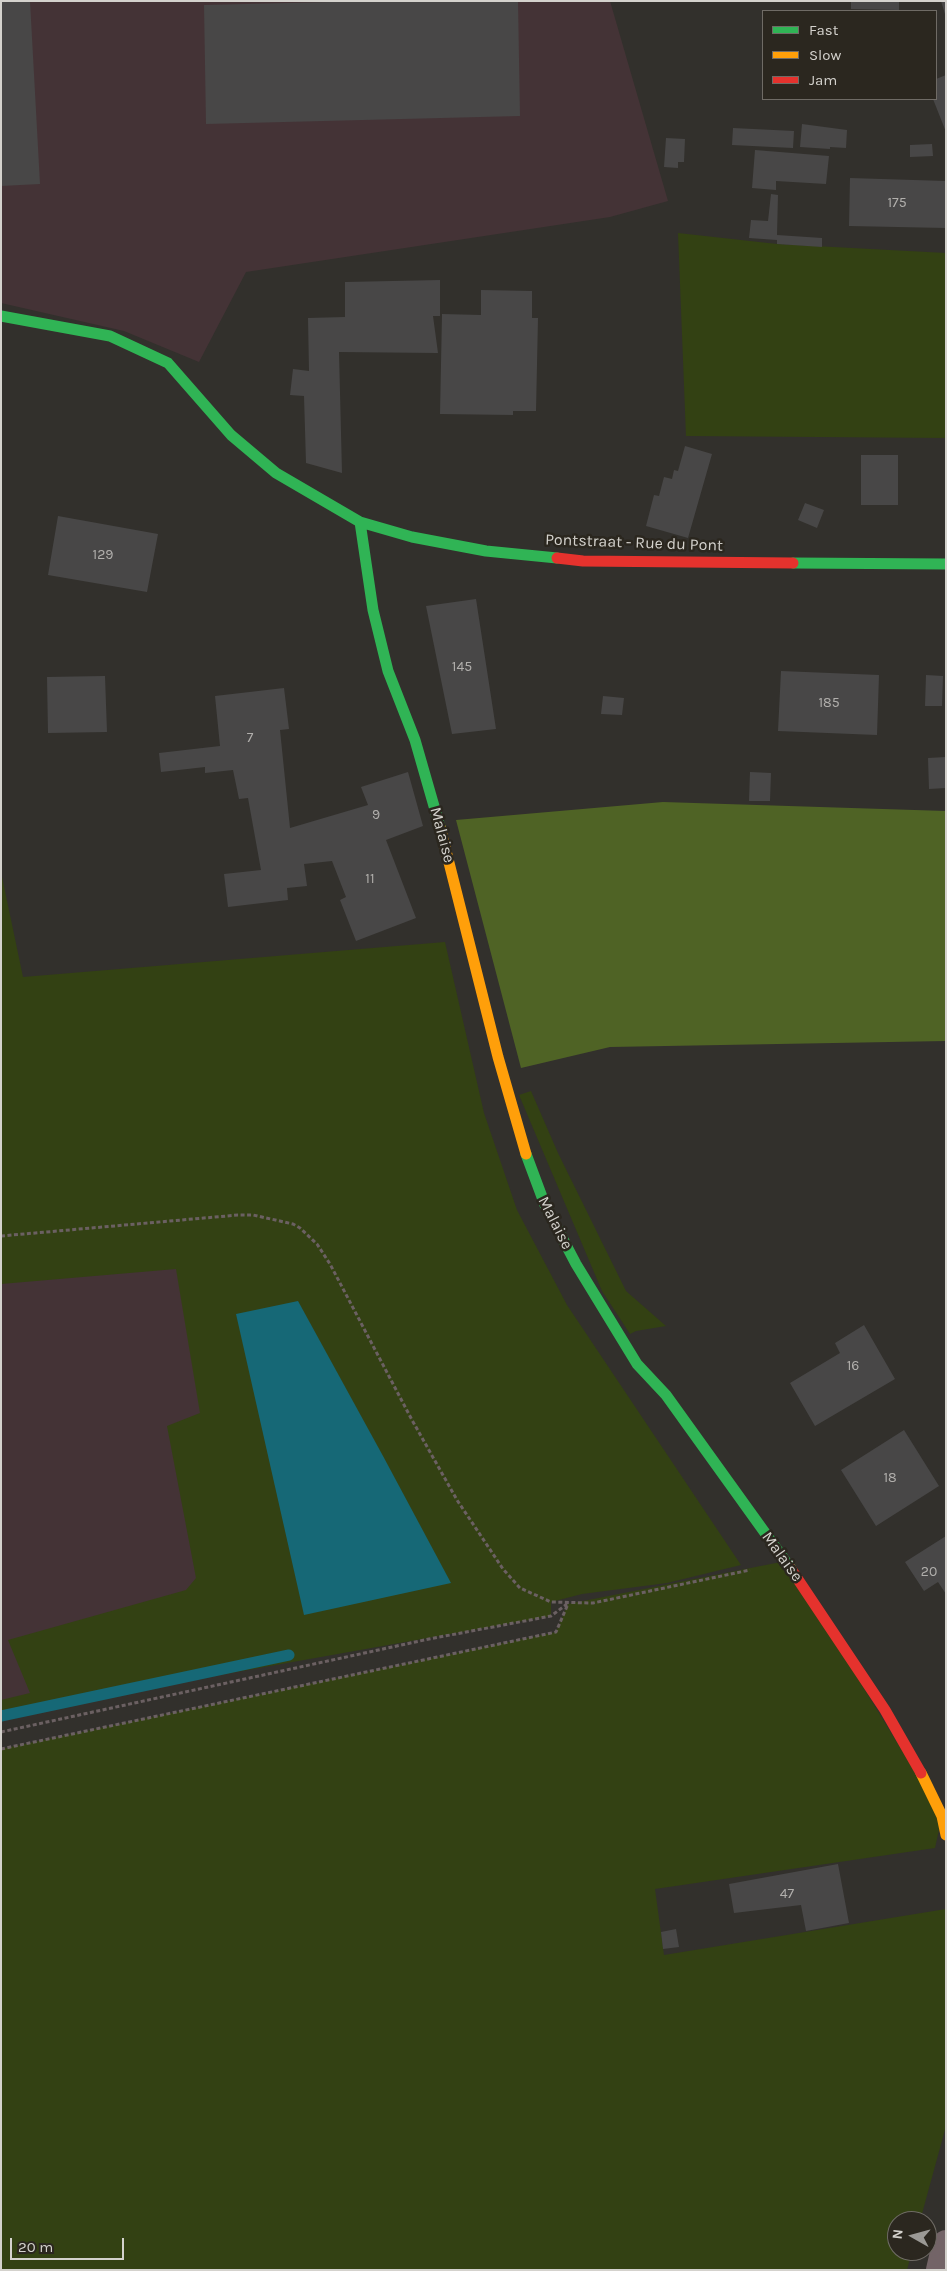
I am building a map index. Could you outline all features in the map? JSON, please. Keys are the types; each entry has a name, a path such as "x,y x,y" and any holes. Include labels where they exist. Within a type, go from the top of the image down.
{"street":[{"name":"Pontstraat - Rue du Pont","path":"1,316 110,336 168,363 231,435 276,472 321,501 360,522 412,537 486,551 583,561 946,564"},
{"name":"Malaise","path":"360,522 373,610 388,671 415,740 426,777 513,1112 545,1205 576,1264 637,1364 666,1395 786,1562 885,1710 919,1768 942,1816 946,1835"},
{"path":"940,2270 946,2244"}],"path":[{"path":"1,1236 253,1215 300,1228 317,1244 330,1264 416,1428 476,1531 503,1569 520,1588 551,1602 568,1604 593,1603 786,1562"},
{"path":"1,1732 430,1639 551,1616 568,1604"},
{"path":"1,1749 556,1632 568,1604"}],"shaded area":[{"path":"1,1 610,1 668,201 610,217 246,272 199,362 124,331 1,303"},
{"path":"284,1234 515,1603 1,1707 1,1255"}],"green space":[{"path":"678,233 777,244 946,253 946,438 686,436"},
{"path":"663,802 946,811 946,1041 610,1047 521,1068 456,820"},
{"path":"1,872 23,977 445,942 484,1113 517,1210 567,1305 741,1565 667,1583 582,1594 551,1602 551,1616 1,1714 1,1700 30,1693 8,1640 186,1590 196,1578 167,1426 200,1413 176,1269 1,1284"},
{"path":"531,1091 558,1153 626,1291 666,1326 636,1331 630,1334 602,1291 519,1095"},
{"path":"786,1561 942,1816 935,1848 655,1889 664,1955 946,1909 946,2126 923,2211 887,2211 887,2261 909,2261 907,2270 1,2270 1,1749 556,1632 568,1604"}],"water":[{"path":"298,1301 451,1583 304,1615 236,1314"}],"building":[{"path":"1,1 30,1 40,184 1,186"},
{"path":"372,1 518,1 520,116 206,124 204,5"},
{"path":"851,1 899,1 899,10 851,9"},
{"path":"941,1 946,1 946,14 945,14"},
{"path":"946,75 946,132 933,100 937,100 937,79"},
{"path":"802,124 847,130 846,148 800,147"},
{"path":"733,128 794,131 793,148 732,145"},
{"path":"666,138 685,139 684,162 678,162 678,168 664,167"},
{"path":"932,144 933,156 910,157 910,145"},
{"path":"755,150 829,156 826,184 776,181 776,190 752,188"},
{"path":"850,178 946,181 946,228 849,226"},
{"path":"771,194 778,195 777,235 822,238 822,247 777,244 777,240 749,238 751,220 768,221"},
{"path":"440,280 440,316 433,316 438,353 339,352 342,473 306,463 304,396 290,395 293,369 309,371 308,318 345,317 345,282"},
{"path":"481,290 532,291 532,318 538,318 536,411 513,411 513,415 440,414 442,314 481,315"},
{"path":"685,446 712,454 688,538 646,526 654,495 659,496 664,477 672,479 674,470 678,471"},
{"path":"861,455 898,455 898,505 861,505"},
{"path":"805,503 824,510 817,528 798,520"},
{"path":"58,516 158,534 147,592 48,575"},
{"path":"476,599 496,729 452,734 426,606"},
{"path":"781,671 879,675 877,735 778,731"},
{"path":"926,675 943,676 942,706 925,706"},
{"path":"105,676 107,732 48,733 47,677"},
{"path":"284,688 289,729 280,730 290,828 368,805 361,787 408,772 423,826 386,840 416,918 356,941 340,900 346,897 332,861 304,864 307,886 287,888 288,900 228,907 224,874 261,870 248,798 239,799 233,770 205,773 205,767 161,772 159,753 220,746 215,696"},
{"path":"603,696 624,698 622,715 601,714"},
{"path":"946,757 946,788 929,789 928,758"},
{"path":"750,772 771,773 770,801 749,801"},
{"path":"864,1325 895,1379 815,1426 790,1383 840,1353 835,1343"},
{"path":"904,1430 939,1486 876,1526 841,1470"},
{"path":"946,1536 946,1594 938,1582 924,1591 905,1562"},
{"path":"838,1864 849,1923 806,1931 801,1905 734,1913 729,1884"},
{"path":"676,1929 679,1947 663,1949 661,1932"}],"waterway":[{"path":"1,1716 289,1655"}],"traffic: fast":[{"path":"1,316 110,336 168,363 231,435 276,473 360,522 412,537 486,551 557,558"},
{"path":"360,522 373,610 388,671 415,740 440,827"},
{"path":"793,563 946,564"},
{"path":"526,1154 545,1205 576,1264 637,1364 666,1395 791,1569"}],"traffic: slow":[{"path":"440,827 498,1057 526,1154"},
{"path":"921,1773 942,1816 946,1835"}],"traffic: jam":[{"path":"557,558 583,561 793,563"},
{"path":"791,1569 885,1710 921,1773"}]}
